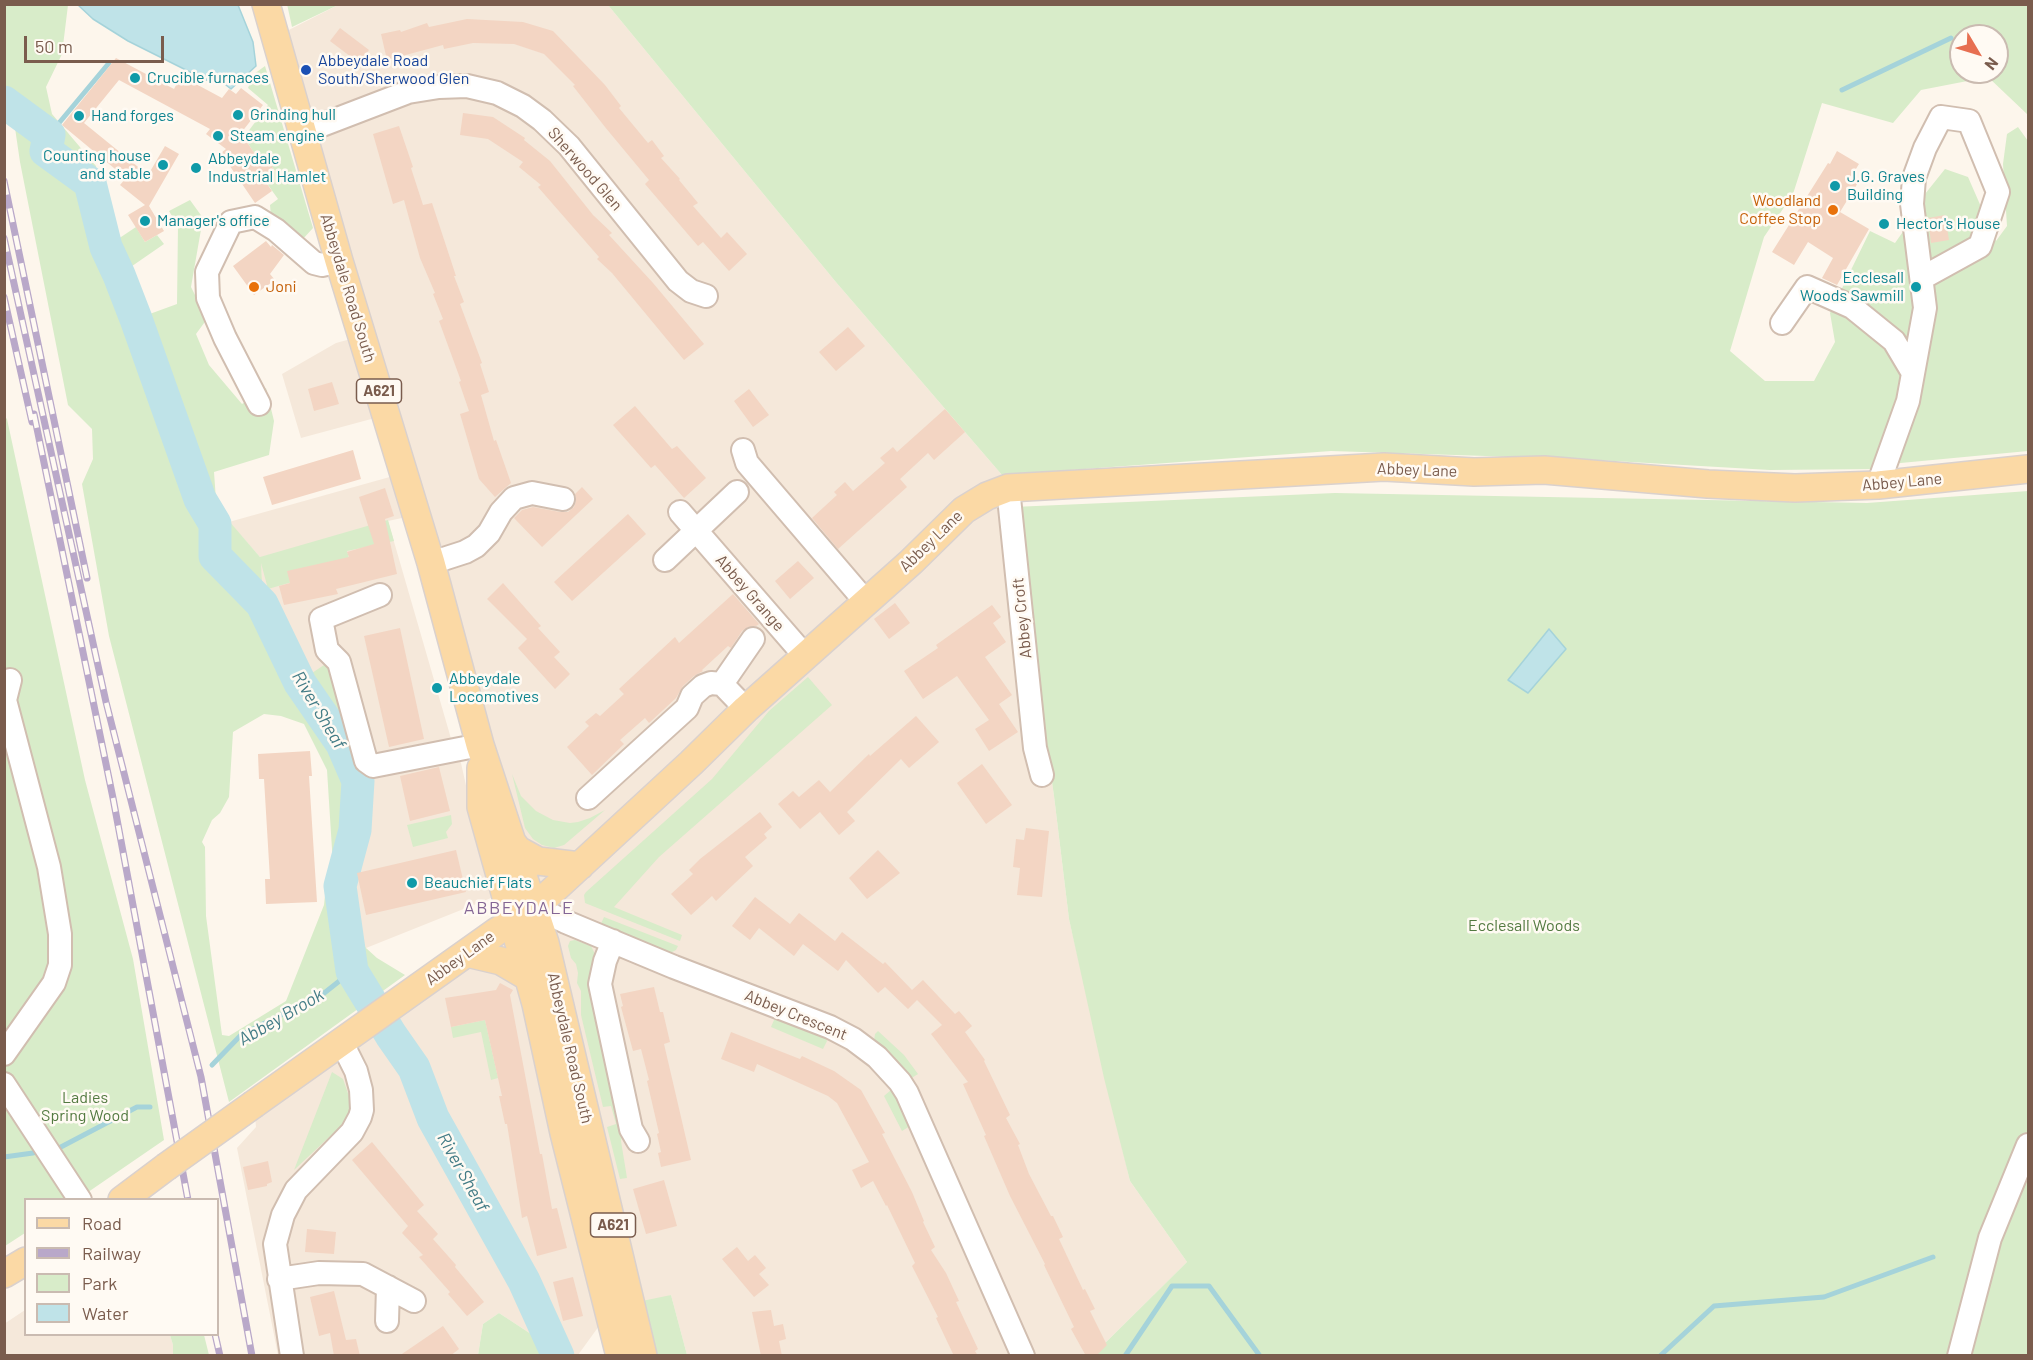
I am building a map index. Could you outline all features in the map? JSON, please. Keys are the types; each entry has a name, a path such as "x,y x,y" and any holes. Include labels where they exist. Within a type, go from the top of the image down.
{"main road":[{"name":"Abbeydale Road South","path":"266,4 339,261 431,563 480,745 511,841 524,914 530,978 564,1133 620,1356"},
{"name":"Abbey Lane","path":"125,1198 524,914 692,764 746,709 911,562 964,510 987,496 1008,488 1384,467 1474,472 1544,470 1708,484 1795,488 1878,485 2028,469"},
{"name":"Abbeydale Road South","path":"480,745 481,807 563,1014 643,1356"},
{"path":"511,841 518,850 534,860 580,866"},
{"path":"467,953 501,961 530,978"},
{"path":"4,1274 24,1262"}],"street":[{"name":"Sherwood Glen","path":"302,133 408,92 439,87 467,86 497,93 523,106 569,146 678,281 692,291 706,296"},
{"path":"1878,485 1908,402 1924,308 1912,204 1914,178 1925,148 1941,117 1969,121 1998,192 1980,246 1922,278"},
{"path":"259,404 225,338 208,298 207,272 231,222 255,217 283,236 314,263 322,266 339,261"},
{"path":"1782,323 1807,287 1852,306 1894,341 1912,374"},
{"path":"743,450 747,463 866,602"},
{"name":"Abbey Croft","path":"1008,488 1027,751 1042,775"},
{"path":"665,560 737,492"},
{"path":"431,563 476,546 489,533 501,512 514,498 532,493 563,499"},
{"name":"Abbey Grange","path":"680,512 805,656"},
{"path":"380,595 321,619 327,650 339,662 366,761 373,766 480,745"},
{"path":"722,684 753,639"},
{"path":"4,1054 54,983 60,965 60,934 49,867 5,700 10,680"},
{"path":"588,798 687,708 692,696 698,690 711,683 722,684 746,709"},
{"name":"Abbey Crescent","path":"524,914 566,922 830,1027 853,1039 877,1057 907,1093 1023,1356"},
{"path":"613,941 604,960 600,984 631,1129 638,1141"},
{"path":"292,1356 275,1244 283,1215 290,1201 304,1181 357,1124 362,1110 361,1090 349,1038"},
{"path":"4,1084 79,1198"},
{"path":"1959,1356 1990,1238 2028,1145"},
{"path":"279,1279 319,1273 363,1274 414,1301"},
{"path":"387,1321 388,1287"}],"shaded area":[{"path":"338,5 608,5 835,281 1002,475 1013,507 1069,919 1130,1181 1187,1262 1093,1355 687,1355 671,1295 599,1326 578,1355 563,1355 499,1313 483,1324 478,1355 278,1355 237,1148 256,1127 254,1104 513,921 416,515 388,521 452,742 461,763 491,898 366,948 359,931 354,905 351,864 363,843 312,673 292,653 262,581 260,557 229,522 404,473 386,415 301,438 282,374 336,343 362,336 275,37"},
{"path":"24,1311 24,1336 170,1336 173,1355 5,1355 4,1324"}],"green space":[{"path":"287,4 338,4 338,5 292,27"},
{"path":"5,5 68,5 62,54 46,87 52,114 96,166 104,242 136,319 177,304 178,226 169,211 190,200 203,218 191,287 207,319 196,334 209,365 242,404 266,388 274,421 269,455 214,472 216,500 229,521 260,557 388,520 394,541 347,551 351,565 268,589 261,563 262,581 292,653 312,673 327,663 335,679 368,797 363,843 355,859 351,864 333,865 327,770 304,724 281,716 264,714 233,732 229,797 220,813 212,820 202,842 205,847 206,916 222,1035 229,1036 286,1001 324,905 326,886 353,878 354,905 359,931 366,948 377,958 405,975 229,1102 109,636 82,484 93,459 92,429 68,405 15,128 5,116"},
{"path":"608,5 2028,5 2028,115 1995,84 2009,84 2009,24 1949,24 1949,84 1952,84 1921,90 1893,123 1822,103 1793,194 1764,237 1730,351 1765,381 1814,381 1835,342 1830,313 1870,231 1895,243 1907,226 1918,297 1904,392 1876,469 1770,470 1579,459 1331,451 1002,475 835,281"},
{"path":"265,66 313,228 302,240 271,216 270,205 278,199 263,178 275,171 267,159 256,166 256,156 244,137 268,105 248,88 254,74"},
{"path":"2018,127 2028,141 2028,451 1890,464 1916,393 1917,204 1945,169 1968,177 1996,241 2007,226 2003,164 2007,134"},
{"path":"136,227 145,242 157,235 164,244 122,273 109,245"},
{"name":"Ladies Spring Wood","path":"5,417 85,780 133,959 164,1140 79,1198 24,1198 24,1234 5,1246"},
{"name":"Ecclesall Woods","path":"2028,491 2028,1355 1093,1355 1187,1262 1130,1181 1104,1078 1069,919 1013,507 1335,493 1867,503"},
{"path":"808,677 832,705 659,857 614,907 682,935 680,941 585,903 586,892 712,779 769,711"},
{"path":"512,774 521,796 536,811 553,820 578,822 605,810 564,845 554,848 542,845 533,839 525,828"},
{"path":"451,815 452,824 446,832 448,838 413,847 407,825"},
{"path":"604,917 678,946 670,953 600,926"},
{"path":"575,940 591,946 595,954 593,971 623,1131 621,1141 627,1178 620,1179 607,1127 616,1124 611,1106 603,1107 581,1015 578,973 568,946 570,941"},
{"path":"777,1018 826,1038 823,1049 771,1027"},
{"path":"485,1020 498,1078 491,1080 481,1032 453,1038 451,1027"},
{"path":"878,1031 904,1055 918,1074 910,1079 874,1041"},
{"path":"332,1072 343,1079 350,1099 350,1113 340,1127 294,1170"},
{"path":"891,1090 900,1099 910,1126 902,1131 884,1096"},
{"path":"671,1295 687,1355 656,1355 642,1301"},
{"path":"499,1313 563,1355 478,1355 483,1324"},
{"path":"170,1336 204,1336 209,1355 173,1355"}],"water":[{"path":"78,5 238,5 253,42 256,66 231,89 222,82 206,80 128,41 93,19"},
{"path":"1549,629 1566,649 1528,693 1508,680"}],"building":[{"path":"467,19 523,22 553,31 605,85 621,106 619,108 648,143 652,140 664,156 661,158 698,203 693,206 721,238 727,232 747,254 729,271 703,242 698,246 645,184 649,180 573,86 575,85 544,54 514,44 473,43 444,49 443,45 387,60 381,34 400,30 401,32 427,23 429,27"},
{"path":"340,28 369,50 359,63 330,41"},
{"path":"116,58 174,89 181,76 222,98 229,89 236,94 241,88 263,105 241,133 261,163 267,159 275,171 263,178 272,191 255,203 221,153 226,149 206,134 210,129 119,80 84,123 148,175 165,146 179,154 149,206 164,231 145,242 128,215 145,205 120,185 126,178 62,125"},
{"path":"463,113 493,117 525,138 524,140 550,161 593,215 612,233 609,235 704,344 684,360 538,187 541,185 519,167 523,162 488,139 460,135"},
{"path":"399,126 423,205 432,203 464,302 460,304 482,363 480,364 489,392 481,395 494,441 496,440 511,483 495,497 479,479 460,414 469,411 459,382 461,381 439,321 443,319 420,258 404,200 393,204 373,134"},
{"path":"1837,151 1859,164 1851,177 1859,181 1840,212 1869,229 1837,285 1822,278 1833,258 1808,242 1794,265 1772,252"},
{"path":"1945,215 1949,240 1931,243 1928,218"},
{"path":"266,241 284,255 270,274 275,280 254,295 233,266"},
{"path":"848,327 865,346 836,371 819,352"},
{"path":"332,382 339,404 314,411 308,389"},
{"path":"749,389 769,415 753,427 734,401"},
{"path":"635,406 672,449 677,446 706,478 684,498 655,465 651,468 613,425"},
{"path":"945,409 965,432 934,460 928,453 900,479 907,487 838,549 812,518 837,495 834,492 845,482 853,491 885,463 880,458 893,447 897,452"},
{"path":"353,450 361,479 272,505 263,477"},
{"path":"582,487 593,499 542,547 514,518 522,510 533,507 568,512 574,507 575,494"},
{"path":"385,488 394,516 385,519 397,574 336,589 338,594 284,605 279,586 290,583 287,571 349,557 347,552 374,544 359,497"},
{"path":"628,514 646,534 572,601 554,582"},
{"path":"798,561 814,578 790,599 775,581"},
{"path":"503,583 541,626 538,628 560,652 554,657 570,674 555,689 518,648 527,639 487,599"},
{"path":"733,594 759,624 742,631 731,648 728,646 703,671 683,686 676,698 649,723 645,718 620,740 624,744 592,775 567,747 589,726 585,722 596,713 600,716 624,694 619,689 675,637 679,643"},
{"path":"895,603 910,623 889,639 874,619"},
{"path":"992,605 1001,617 993,623 1006,642 985,657 1012,695 999,704 1018,732 989,751 975,729 989,720 957,676 923,699 904,671 938,648 936,645"},
{"path":"400,628 424,739 389,747 364,636"},
{"path":"916,716 939,742 909,768 901,759 847,812 855,821 839,835 820,812 800,829 778,804 793,791 799,797 819,780 830,792 869,754 870,756"},
{"path":"310,751 312,776 309,776 317,902 266,904 265,879 270,879 264,779 259,779 258,754"},
{"path":"982,764 1012,805 986,824 957,783"},
{"path":"439,767 450,811 410,821 400,776"},
{"path":"760,812 772,827 764,834 767,838 745,857 753,866 716,901 712,896 691,915 671,894 693,874 689,870 700,859"},
{"path":"1026,828 1049,831 1042,897 1017,895 1020,868 1013,867 1016,839 1024,840"},
{"name":"Beauchief Flats","path":"456,850 466,892 366,915 357,873"},
{"path":"878,850 900,873 867,899 849,878"},
{"path":"755,897 790,924 799,913 835,941 842,932 883,964 885,962 912,990 923,980 955,1014 959,1011 972,1026 965,1032 985,1060 1010,1115 1006,1118 1020,1144 1018,1145 1029,1174 1053,1216 1063,1237 1059,1239 1083,1290 1085,1289 1095,1309 1090,1311 1107,1345 1096,1356 1086,1356 1071,1329 1074,1327 1010,1196 984,1136 986,1135 963,1084 968,1082 931,1034 942,1025 917,1000 908,1009 885,987 878,993 846,960 838,971 803,944 794,956 759,928 750,940 732,926"},
{"path":"500,983 513,990 510,995 540,1154 542,1154 552,1209 557,1208 567,1248 537,1256 527,1216 522,1218 507,1124 505,1124 499,1096 502,1096 485,1020 451,1027 445,998 496,990"},
{"path":"654,987 670,1042 664,1044 691,1160 661,1167 658,1153 661,1152 657,1134 659,1133 647,1081 649,1080 641,1049 633,1051 621,1007 623,1006 620,994"},
{"path":"731,1032 800,1059 802,1056 834,1071 861,1090 885,1133 882,1134 912,1192 935,1247 931,1250 946,1273 959,1301 956,1302 978,1349 975,1351 978,1356 954,1356 936,1318 938,1317 912,1266 915,1263 887,1205 873,1181 861,1188 852,1170 869,1162 837,1103 828,1096 757,1064 754,1072 721,1059"},
{"path":"372,1142 424,1205 417,1211 438,1234 433,1239 484,1302 467,1316 448,1294 450,1292 419,1257 423,1255 402,1233 408,1226 352,1160"},
{"path":"268,1161 272,1182 267,1186 248,1190 243,1167"},
{"path":"664,1180 677,1226 646,1234 633,1189"},
{"path":"307,1229 336,1232 334,1254 305,1252"},
{"path":"737,1247 748,1261 755,1255 766,1268 759,1274 769,1285 754,1297 722,1259"},
{"path":"573,1277 583,1316 563,1321 553,1282"},
{"path":"334,1291 346,1340 356,1339 360,1356 334,1356 330,1333 319,1336 310,1297"},
{"path":"771,1310 774,1326 783,1324 786,1339 779,1341 782,1356 761,1356 752,1312"},
{"path":"443,1326 459,1349 450,1356 399,1356"}],"waterway":[{"path":"1842,90 1949,39"},
{"path":"49,135 109,63"},
{"name":"River Sheaf","path":"4,102 49,135 46,151 90,183 106,247 136,319 200,499 215,524 215,556 262,604 300,683 342,744 358,781 355,830 340,886 352,971 414,1068 433,1118 524,1281 558,1356"},
{"name":"Abbey Brook","path":"212,1065 241,1035 323,994 352,971"},
{"name":"Abbey Brook","path":"59,1148 137,1107 150,1107"},
{"name":"Abbey Brook","path":"4,1157 33,1153"},
{"path":"1660,1356 1714,1306 1824,1297 1933,1257"},
{"path":"1125,1356 1172,1286 1209,1286 1260,1356"}],"railway":[{"path":"4,181 87,578"},
{"path":"4,238 106,702 201,1077 252,1356"},
{"path":"4,297 32,422"},
{"path":"34,414 113,798 188,1198"},
{"path":"215,1336 220,1356"}],"place":[{"name":"Abbeydale Road South/Sherwood Glen","path":"306,70"},
{"name":"Crucible furnaces","path":"135,78"},
{"name":"Grinding hull","path":"238,115"},
{"name":"Hand forges","path":"79,116"},
{"name":"Steam engine","path":"218,136"},
{"name":"Counting house and stable","path":"163,165"},
{"name":"Abbeydale Industrial Hamlet","path":"196,168"},
{"name":"J.G. Graves Building","path":"1835,186"},
{"name":"Woodland Coffee Stop","path":"1833,210"},
{"name":"Manager's office","path":"145,221"},
{"name":"Hector's House","path":"1884,224"},
{"name":"Joni","path":"254,287"},
{"name":"Ecclesall Woods Sawmill","path":"1916,287"},
{"name":"Abbeydale Locomotives","path":"437,688"},
{"name":"Beauchief Flats","path":"412,883"}],"district":[{"name":"ABBEYDALE","path":"519,908"}]}
